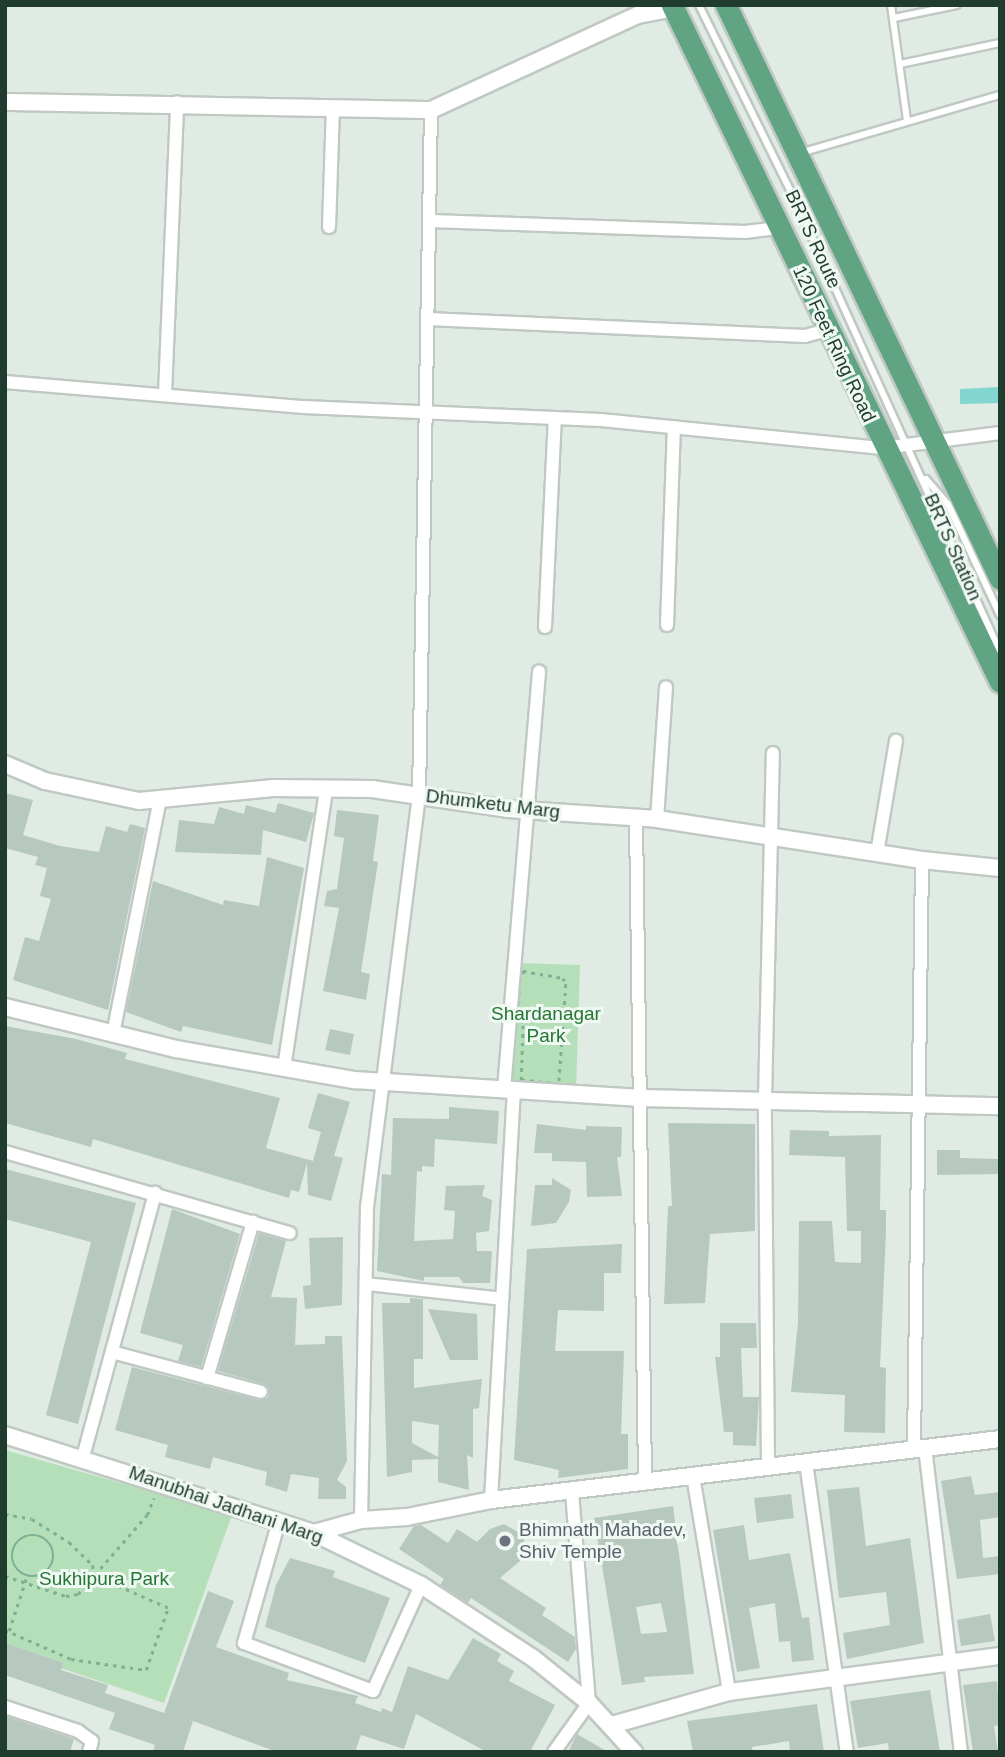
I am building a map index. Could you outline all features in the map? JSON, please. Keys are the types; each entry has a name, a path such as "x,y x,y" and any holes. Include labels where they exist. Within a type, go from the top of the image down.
{"main road":[{"path":"726,5 934,439 995,556 1000,579"},
{"name":"120 Feet Ring Road","path":"672,7 883,448 1000,682"}],"street":[{"path":"5,103 177,102 431,110 638,15 672,7"},
{"path":"164,394 177,102"},
{"path":"329,227 332,107"},
{"path":"361,1520 367,1207 419,796 431,110"},
{"path":"431,221 745,232 779,228"},
{"path":"428,319 805,336 828,330"},
{"path":"5,382 427,412 555,418 883,448 934,439 1000,433"},
{"path":"545,627 555,418"},
{"path":"667,625 674,427"},
{"path":"491,1500 525,811 539,671"},
{"path":"657,819 666,687"},
{"path":"877,853 896,741"},
{"path":"768,1467 765,1099 769,836 774,753"},
{"name":"Dhumketu Marg","path":"5,764 46,781 139,802 273,788 419,796 525,811 657,819 922,860 992,868 1000,876"},
{"path":"284,1068 326,789"},
{"path":"113,1034 160,799"},
{"path":"636,818 645,1482"},
{"path":"922,860 917,1103 919,1448 953,1661 961,1752"},
{"path":"5,1007 113,1034 284,1068 383,1082 513,1087 641,1098 1000,1106"},
{"path":"5,1152 290,1233"},
{"path":"83,1457 155,1193"},
{"path":"207,1378 253,1222"},
{"path":"367,1284 502,1299"},
{"path":"112,1352 261,1392"},
{"name":"Manubhai Jadhani Marg","path":"5,1435 83,1457 314,1533 421,1585 498,1633 589,1703 634,1752"},
{"path":"314,1533 361,1520 407,1517 491,1500 1000,1438"},
{"path":"806,1462 847,1752"},
{"path":"693,1476 729,1692"},
{"path":"554,1752 589,1703 572,1490"},
{"path":"279,1521 244,1643 373,1691 421,1585"},
{"path":"612,1725 729,1692 1000,1656"},
{"path":"5,1707 78,1731 92,1741 89,1752"}],"lane":[{"name":"BRTS Route","path":"699,5 796,202 922,475"},
{"path":"891,5 907,120"},
{"path":"894,18 957,5"},
{"path":"900,64 1000,43"},
{"path":"798,154 1000,95"},
{"name":"BRTS Station","path":"922,475 948,504 1000,615"},
{"name":"BRTS Station","path":"922,475 934,512 1000,651"}],"path":[{"path":"523,971 563,978 562,1081 513,1087 523,1023 518,1013 519,982 523,971"},
{"path":"5,1576 66,1596 78,1594 147,1515 156,1494"},
{"path":"5,1514 44,1526 93,1565 93,1575"},
{"path":"39,1535 44,1526"},
{"path":"26,1535 39,1535 50,1543 54,1555 51,1568 40,1576 27,1576 16,1569 11,1556 15,1543 26,1535"},
{"path":"27,1576 27,1583 7,1630 71,1659 146,1670 168,1608 93,1575"}],"green space":[{"name":"Shardanagar Park","path":"518,963 580,965 576,1090 511,1086"},
{"name":"Sukhipura Park","path":"5,1450 232,1515 164,1703 5,1649"}],"water":[{"path":"1000,387 1000,403 960,404 960,389"}],"building":[{"path":"5,793 33,800 23,835 60,846 99,852 106,826 127,832 130,824 145,828 108,1010 13,980 25,937 39,941 51,899 40,896 47,868 35,865 38,857 5,848"},
{"path":"278,803 314,813 306,842 263,830 261,855 175,852 179,820 214,824 219,807 244,814 246,805 275,813"},
{"path":"337,810 379,815 373,861 378,862 361,972 370,974 366,1000 323,991 339,908 324,906 327,891 337,889 344,838 334,836"},
{"path":"267,857 304,868 272,1045 183,1026 181,1032 126,1012 153,881 223,905 224,900 259,906"},
{"path":"5,1026 76,1039 127,1053 125,1059 280,1098 266,1148 313,1161 321,1132 308,1128 318,1093 350,1102 334,1156 343,1158 331,1201 308,1195 307,1163 299,1192 291,1190 289,1198 93,1139 91,1147 5,1123"},
{"path":"330,1029 354,1034 350,1055 325,1050"},
{"path":"449,1107 499,1111 497,1144 435,1139 434,1167 422,1166 422,1172 417,1171 414,1241 453,1239 455,1211 444,1210 446,1186 485,1185 482,1196 492,1200 489,1231 476,1233 477,1251 492,1251 490,1283 463,1283 459,1277 424,1277 424,1281 377,1271 382,1174 391,1175 393,1118 449,1119"},
{"path":"668,1123 755,1124 755,1231 710,1234 705,1303 664,1304 668,1206 672,1206"},
{"path":"537,1124 586,1130 586,1126 622,1127 621,1157 617,1157 622,1196 587,1197 586,1162 552,1161 552,1153 534,1153"},
{"path":"790,1130 829,1131 829,1136 881,1135 880,1210 886,1210 886,1232 880,1367 886,1368 885,1433 844,1432 845,1395 791,1392 798,1323 799,1221 832,1221 835,1262 861,1263 861,1231 847,1231 845,1157 789,1155"},
{"path":"937,1150 960,1150 960,1158 1000,1159 1000,1174 937,1175"},
{"path":"5,1169 136,1203 78,1424 46,1415 91,1242 5,1219"},
{"path":"552,1178 571,1190 569,1202 556,1223 531,1226 535,1185 552,1185"},
{"path":"172,1209 240,1234 201,1367 178,1361 183,1345 140,1333"},
{"path":"259,1233 286,1241 271,1297 297,1298 295,1345 325,1344 325,1336 342,1336 347,1461 337,1480 346,1487 346,1499 318,1499 319,1478 291,1474 287,1492 265,1485 267,1472 213,1457 210,1469 165,1457 168,1445 115,1430 132,1367 259,1400 268,1398 269,1389 264,1384 218,1371"},
{"path":"343,1237 342,1305 305,1309 303,1286 311,1285 309,1238"},
{"path":"622,1244 621,1273 604,1273 604,1311 558,1310 555,1351 624,1351 621,1434 628,1434 628,1469 558,1478 559,1470 514,1460 527,1249"},
{"path":"410,1298 423,1299 423,1359 414,1359 414,1388 482,1379 479,1408 473,1409 473,1458 467,1455 469,1490 438,1482 438,1459 412,1460 412,1472 387,1477 382,1303 410,1303","holes":["412,1421 439,1425 438,1457 412,1443"]},
{"path":"428,1309 477,1314 478,1360 450,1360"},
{"path":"720,1323 756,1323 757,1348 741,1348 743,1397 759,1397 756,1446 733,1445 733,1432 724,1432 715,1357 720,1357"},
{"path":"971,1476 975,1495 1000,1492 1000,1517 980,1520 983,1558 1000,1556 1000,1574 957,1579 941,1481"},
{"path":"859,1487 866,1546 910,1538 924,1643 847,1659 843,1633 890,1625 886,1592 839,1598 827,1490"},
{"path":"791,1494 794,1518 757,1523 754,1498"},
{"path":"673,1506 694,1674 644,1677 645,1682 622,1685 594,1518","holes":["661,1603 667,1632 641,1634 636,1607"]},
{"path":"504,1524 523,1535 526,1548 520,1561 500,1578 546,1608 542,1615 575,1637 576,1649 568,1662 471,1598 468,1603 440,1585 444,1579 399,1549 414,1526 421,1525 448,1543 457,1529 477,1542 490,1529"},
{"path":"744,1525 749,1560 790,1553 802,1618 809,1617 814,1660 792,1662 790,1641 779,1642 775,1603 749,1608 760,1668 737,1672 713,1530"},
{"path":"290,1558 335,1571 333,1577 390,1598 365,1663 265,1627 276,1585"},
{"path":"208,1591 234,1601 216,1647 289,1673 287,1680 358,1696 355,1703 381,1712 382,1708 392,1712 408,1666 448,1680 473,1638 501,1654 497,1661 514,1671 509,1681 555,1705 530,1752 487,1752 416,1714 404,1749 361,1735 355,1752 277,1752 193,1721 183,1752 153,1752 155,1745 109,1729 115,1713 5,1675 5,1643 63,1663 61,1670 108,1685 105,1693 164,1713"},
{"path":"990,1614 995,1641 961,1646 957,1620"},
{"path":"997,1681 1000,1725 994,1726 998,1752 973,1752 963,1685"},
{"path":"930,1690 940,1752 889,1752 888,1743 858,1748 850,1701"},
{"path":"817,1704 824,1752 790,1752 789,1741 752,1747 753,1752 693,1752 687,1721"},
{"path":"5,1716 74,1739 70,1752 5,1752"},
{"path":"577,1734 608,1752 568,1752"}],"place":[{"name":"Bhimnath Mahadev, Shiv Temple","path":"505,1541"}]}
